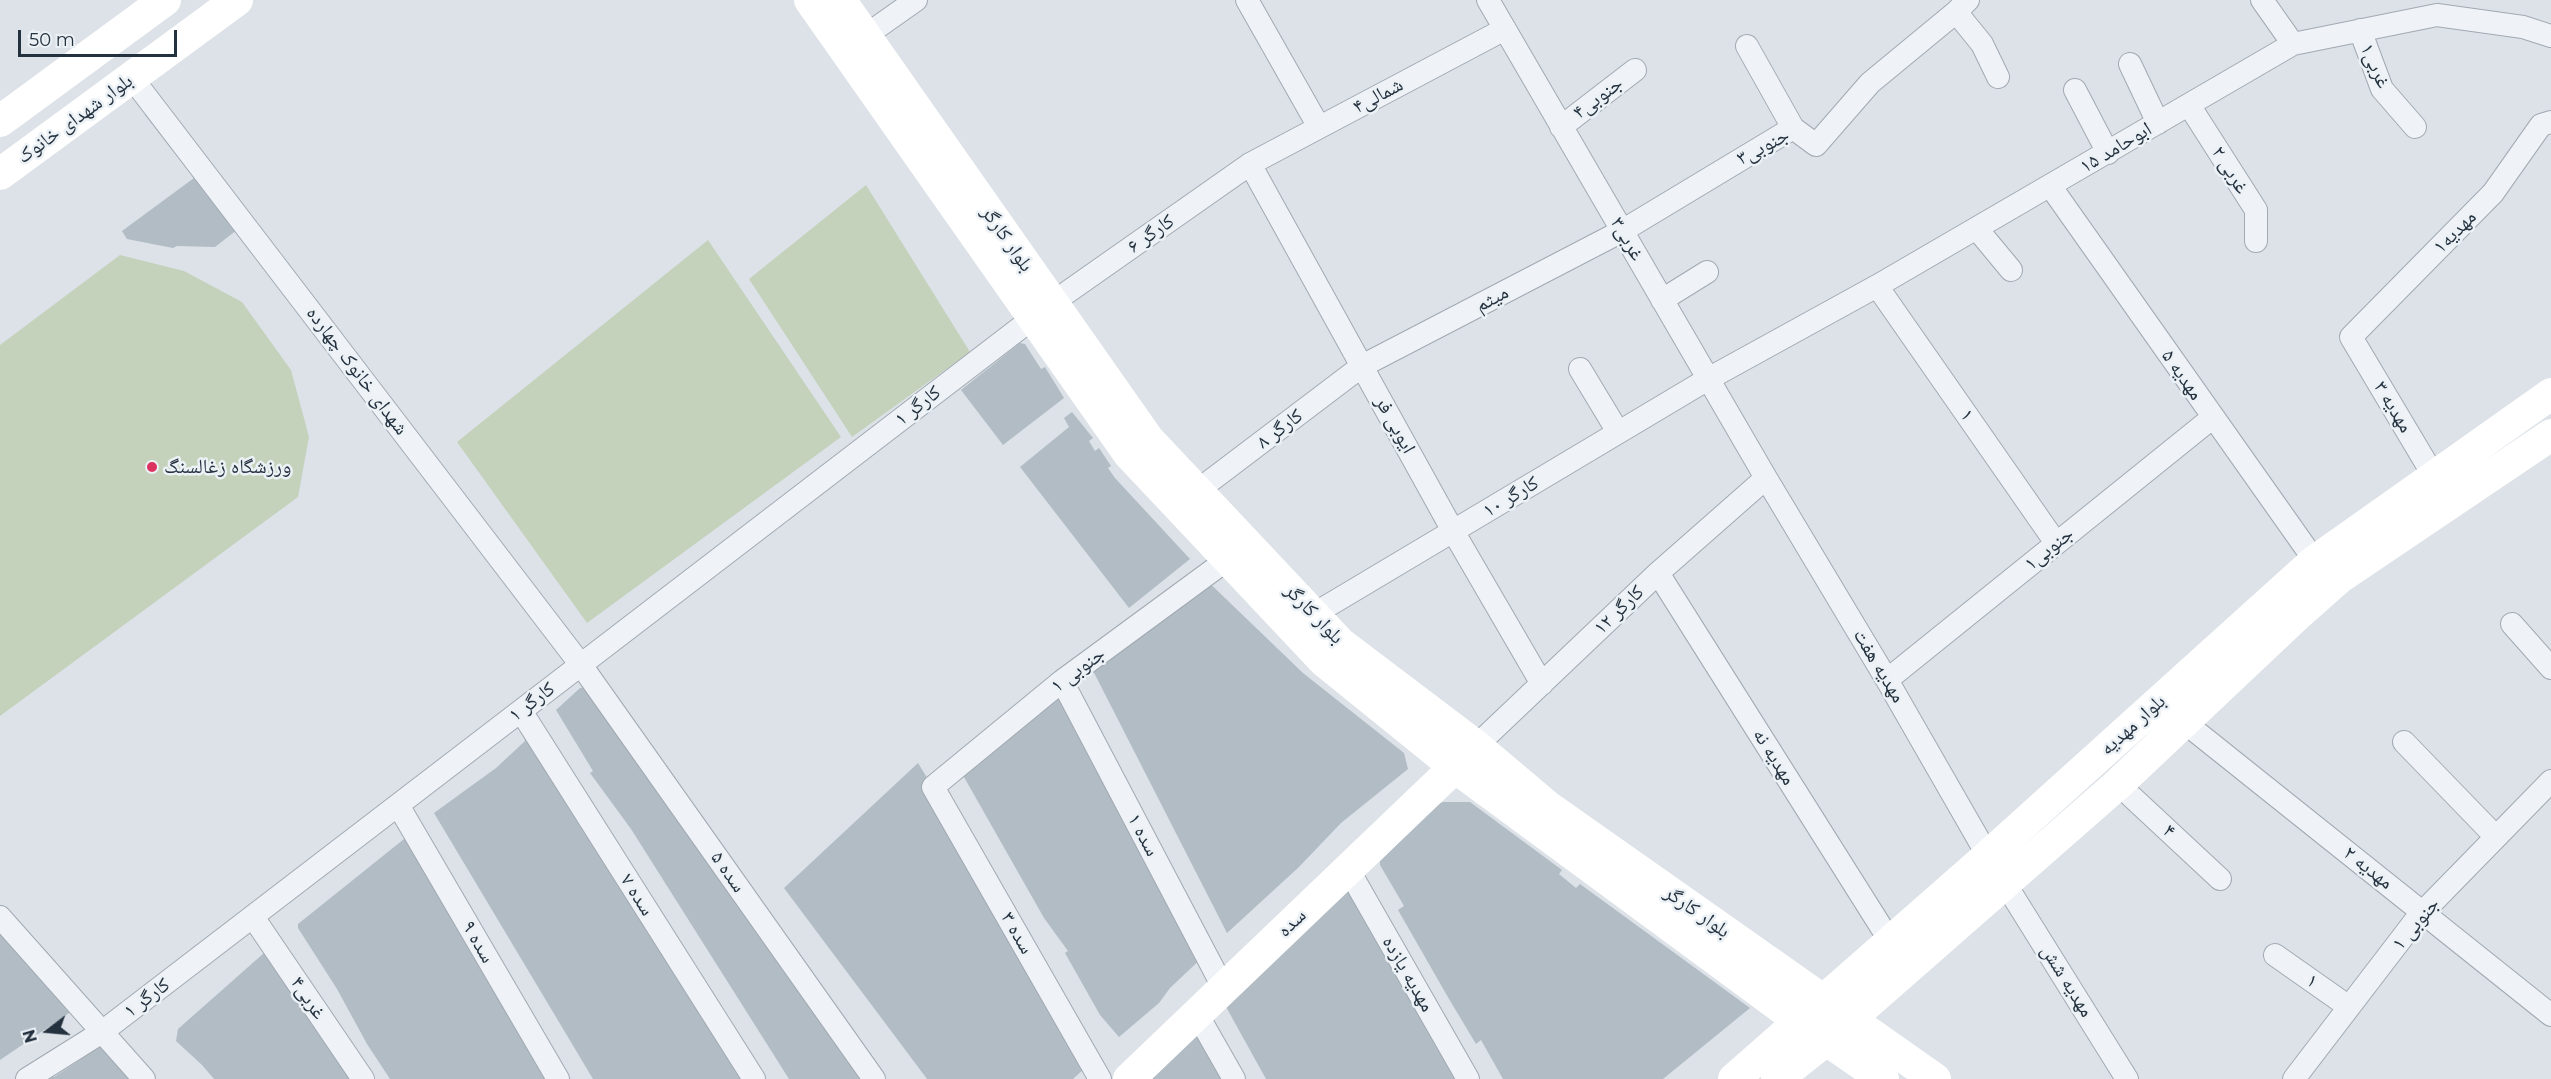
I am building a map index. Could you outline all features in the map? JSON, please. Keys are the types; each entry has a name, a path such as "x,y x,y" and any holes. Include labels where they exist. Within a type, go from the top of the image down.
{"main road":[{"path":"0,121 165,0"},
{"name":"بلوار شهدای خانوک","path":"0,174 237,0"},
{"name":"بلوار کارگر","path":"810,0 1043,311 1148,439 1340,643 1466,757 1801,1022 1883,1079"},
{"name":"بلوار کارگر","path":"840,0 1043,311 1129,454 1324,661 1466,757 1547,806 1935,1079"},
{"name":"بلوار مهدیه","path":"1734,1079 1988,856 2315,561 2551,394"},
{"name":"بلوار مهدیه","path":"1778,1079 1826,1040 2118,784 2339,578 2551,435"},
{"name":"سده","path":"1129,1079 1466,757"}],"street":[{"path":"865,36 916,0"},
{"path":"1247,0 1319,127"},
{"name":"غربی۳","path":"1488,0 1766,478"},
{"path":"2262,0 2293,44"},
{"path":"1962,6 1998,77"},
{"name":"جنوبی۳","path":"1622,231 1793,128 1816,145 1870,83 1962,6"},
{"name":"ابوحامد ۱۵","path":"1708,379 2051,187 2293,44 2437,15 2523,27 2551,36"},
{"name":"شمالی۴","path":"1250,164 1505,29"},
{"name":"غربی۱","path":"2360,30 2382,89 2415,127"},
{"path":"1747,46 1793,128"},
{"path":"2130,64 2158,123"},
{"name":"جنوبی۴","path":"1561,127 1635,70"},
{"name":"شهدای خانوک چهارده","path":"132,78 581,665"},
{"path":"2075,90 2108,153"},
{"name":"۲ غربی","path":"2189,105 2256,210 2256,241"},
{"name":"مهدیه۱","path":"2351,337 2493,193 2541,125 2551,122"},
{"name":"کارگر ۶","path":"1043,311 1250,164"},
{"name":"ایوبی فر","path":"1250,164 1453,531 1542,684"},
{"name":"مهدیه ۵","path":"2051,187 2315,561"},
{"path":"1977,229 2011,270"},
{"name":"میثم","path":"1362,366 1622,231"},
{"path":"1662,300 1707,272"},
{"name":"۱","path":"1877,286 2056,543"},
{"name":"کارگر ۱","path":"27,1079 102,1032 1043,311"},
{"name":"مهدیه ۳","path":"2351,337 2435,478"},
{"name":"کارگر ۸","path":"1197,491 1362,366"},
{"path":"1580,369 1618,432"},
{"name":"کارگر ۱۰","path":"1314,614 1708,379"},
{"name":"جنوبی۱","path":"1887,680 2212,418"},
{"name":"کارگر ۱۲","path":"1466,757 1658,573 1766,478"},
{"name":"مهدیه هفت","path":"1766,478 2006,883"},
{"name":"۱ جنوبی","path":"933,787 1062,681 1228,559"},
{"name":"مهدیه نه","path":"1658,573 1890,941"},
{"path":"2512,624 2551,668"},
{"name":"سده ۵","path":"581,665 874,1079"},
{"name":"سده ۱","path":"1062,681 1224,989"},
{"name":"سده ۷","path":"521,711 754,1079"},
{"name":"مهدیه ۲","path":"2184,722 2551,1014"},
{"path":"2404,742 2496,837"},
{"name":"۱ جنوبی","path":"2301,1076 2349,1007 2423,912 2551,781"},
{"name":"۴","path":"2118,784 2220,879"},
{"name":"سده ۳","path":"933,787 1100,1079"},
{"name":"سده ۹","path":"398,805 558,1079"},
{"name":"مهدیه یازده","path":"1348,869 1468,1079"},
{"name":"مهدیه شش","path":"2006,883 2127,1079"},
{"path":"0,917 144,1079"},
{"name":"غربی۴","path":"253,917 363,1079"},
{"name":"۱","path":"2275,955 2349,1007"},
{"path":"1197,1014 1234,1079"}],"green space":[{"path":"866,185 970,352 852,437 749,279"},
{"path":"708,240 841,437 587,623 457,442"},
{"name":"ورزشگاه زغالسنگ","path":"120,255 184,271 242,302 291,370 309,437 298,497 0,716 0,345"}],"building":[{"path":"156,106 242,226 215,247 177,246 173,248 127,239 122,231 194,178 145,115"},
{"path":"1020,343 1025,344 1041,369 1045,367 1064,398 1003,445 961,390"},
{"path":"1072,412 1093,438 1089,441 1095,451 1099,448 1111,466 1108,468 1115,478 1190,559 1129,608 1020,467 1069,427 1064,418"},
{"path":"1199,573 1303,673 1404,753 1408,769 1341,823 1299,867 1227,933 1088,661"},
{"path":"1068,678 1206,954 1170,988 1159,1003 1119,1037 1100,1015 1065,953 1068,951 1044,918 960,770"},
{"path":"585,687 872,1079 789,1079 631,829 590,773 593,771 556,710 580,688"},
{"path":"536,729 759,1079 593,1079 434,813 496,768 525,741 524,738"},
{"path":"918,763 951,817 1087,1066 1073,1079 927,1079 784,888"},
{"path":"1470,802 1562,870 1559,874 1576,888 1580,884 1750,1008 1663,1079 1503,1079 1481,1040 1476,1044 1449,999 1398,910 1404,906 1380,865 1380,861 1439,803"},
{"path":"414,831 564,1079 390,1079 367,1044 337,989 298,928 298,924"},
{"path":"1363,876 1457,1036 1462,1046 1462,1055 1475,1079 1266,1079 1225,1005"},
{"path":"0,913 75,1009 0,1060"},
{"path":"273,945 360,1079 214,1079 176,1041 178,1029"},
{"path":"1210,1025 1240,1079 1149,1079 1176,1051"},
{"path":"101,1046 136,1079 46,1079 52,1075 54,1077"}],"place":[{"name":"ورزشگاه زغالسنگ","path":"152,467"}]}
